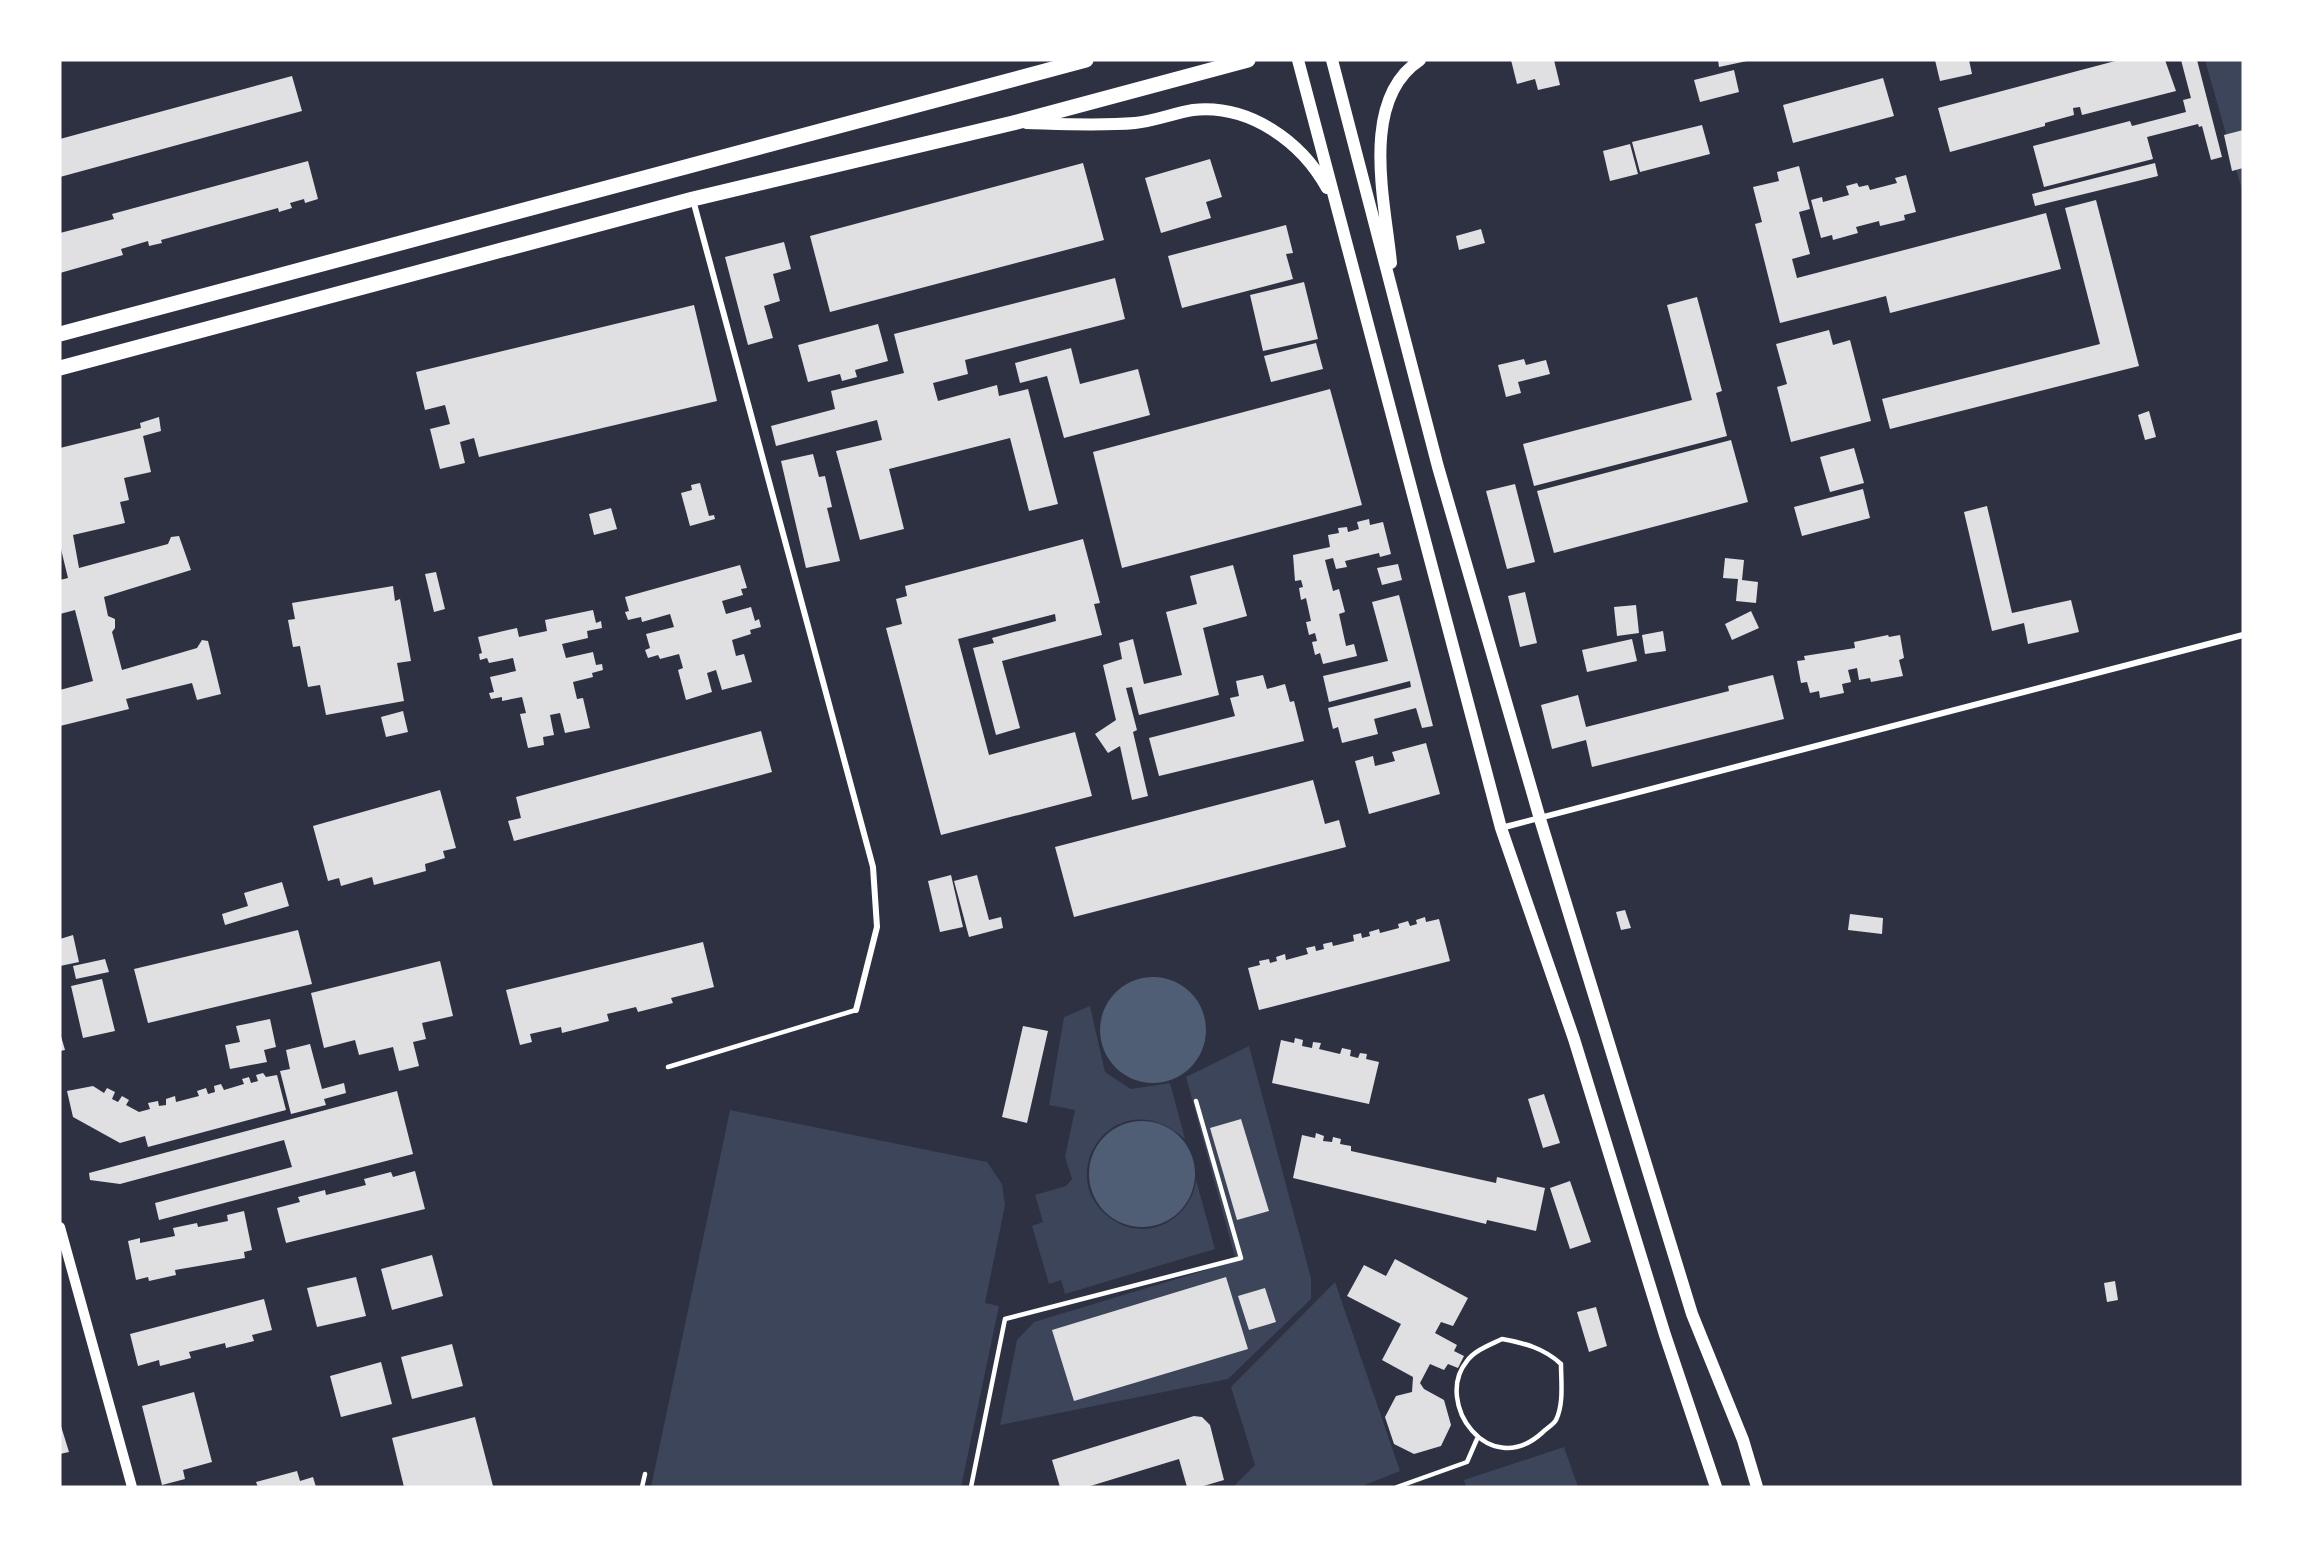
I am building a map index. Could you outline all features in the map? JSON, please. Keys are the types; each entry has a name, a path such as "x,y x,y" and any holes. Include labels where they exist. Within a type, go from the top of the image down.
{"main road":[{"path":"60,334 1086,60"},
{"path":"60,368 693,199 1013,123 1248,60"},
{"path":"1298,60 1501,828 1574,1039 1665,1335 1716,1487"},
{"path":"1332,60 1472,589 1540,819 1692,1314 1743,1440 1757,1487"},
{"path":"1395,303 1381,163 1382,128 1390,94 1398,78 1420,60"},
{"path":"1013,123 1109,125 1139,123 1193,110 1228,110 1264,125 1302,152 1317,170 1337,204"}],"street":[{"path":"693,199 873,867 878,927 856,1010"},
{"path":"1501,828 2243,635"},
{"path":"60,1227 132,1487"}],"lane":[{"path":"668,1067 856,1010"},
{"path":"971,1487 1005,1319 1241,1258 1196,1101"},
{"path":"1502,1339 1525,1344 1550,1354 1561,1364 1561,1392 1556,1420 1532,1442 1504,1449 1477,1439 1462,1415 1455,1384 1467,1361 1481,1349 1502,1339"},
{"path":"1397,1487 1467,1462 1477,1439"},
{"path":"642,1487 645,1474"}],"shaded area":[{"path":"2205,60 2243,60 2243,194"},
{"path":"1153,977 1173,981 1190,993 1202,1010 1206,1030 1202,1050 1190,1067 1173,1079 1153,1083 1133,1079 1116,1067 1104,1050 1100,1030 1104,1010 1116,993 1133,981"},
{"path":"1090,1006 1105,1072 1131,1089 1170,1083 1185,1139 1159,1123 1134,1120 1113,1127 1098,1142 1088,1162 1088,1184 1097,1205 1118,1223 1128,1227 1140,1229 1157,1227 1169,1222 1185,1207 1196,1180 1215,1249 1065,1294 1061,1280 1049,1284 1032,1226 1043,1222 1035,1195 1066,1186 1072,1179 1065,1157 1075,1110 1049,1105 1064,1017"},
{"path":"1249,1046 1311,1278 1311,1299 1228,1379 1000,1425 1017,1340 1034,1322 1236,1261 1186,1077"},
{"path":"730,1110 987,1162 1002,1184 1005,1205 985,1303 999,1306 961,1487 651,1487"},
{"path":"1142,1121 1162,1125 1179,1137 1191,1154 1195,1174 1191,1194 1179,1211 1162,1223 1142,1227 1122,1223 1105,1211 1093,1194 1089,1174 1093,1154 1105,1137 1122,1125"},
{"path":"1335,1282 1400,1471 1360,1487 1233,1487 1255,1465 1231,1387"},
{"path":"1564,1447 1578,1487 1466,1487 1464,1480"}],"building":[{"path":"1511,60 1554,60 1560,85 1538,90 1535,79 1517,84"},
{"path":"1718,60 1747,60 1747,61 1719,67"},
{"path":"1935,60 1969,60 1972,74 1940,81"},
{"path":"2119,60 2165,60 2176,91 2082,115 2080,107 2073,108 2074,115 2045,123 2045,126 1950,152 1938,108"},
{"path":"2181,60 2197,60 2222,157 2211,160 2202,126 2199,127 2198,124 2147,137 2153,159 2044,187 2033,146 2130,121 2132,126 2186,112 2183,100 2191,98"},
{"path":"1734,70 1739,92 1700,102 1694,80"},
{"path":"292,76 302,111 60,177 60,139"},
{"path":"1883,78 1894,116 1793,143 1783,105"},
{"path":"1702,125 1710,154 1640,172 1632,142"},
{"path":"2243,130 2243,168 2232,171 2224,135"},
{"path":"1630,144 1638,174 1610,181 1603,151"},
{"path":"1210,159 1222,197 1206,202 1211,218 1161,233 1145,178"},
{"path":"308,161 318,199 305,203 304,199 290,203 292,208 279,212 278,208 161,240 162,243 149,246 148,241 121,249 123,255 60,273 60,233 114,219 112,214"},
{"path":"1083,163 1104,240 830,312 810,236"},
{"path":"2155,163 2158,176 2035,206 2032,194"},
{"path":"1799,166 1810,209 1799,212 1810,254 1792,259 1797,278 2046,213 2061,269 1890,313 1886,296 1780,323 1755,224 1762,222 1753,187 1779,181 1777,172"},
{"path":"1906,175 1916,212 1904,215 1905,220 1880,226 1879,221 1856,227 1858,233 1833,240 1832,235 1821,238 1811,200 1822,197 1823,202 1849,195 1846,186 1857,183 1859,187 1868,185 1870,190 1897,183 1895,178"},
{"path":"2096,200 2139,366 1890,429 1882,399 2100,344 2065,208"},
{"path":"1286,225 1293,253 1286,254 1293,279 1182,308 1168,256"},
{"path":"1481,229 1485,243 1459,250 1456,236"},
{"path":"784,242 791,269 773,274 780,301 764,306 773,338 748,345 725,257"},
{"path":"1115,278 1125,319 965,360 968,374 933,383 938,401 997,385 999,396 1028,389 1058,504 1029,511 1010,438 889,469 904,529 860,540 836,451 882,440 877,420 776,446 771,426 835,409 831,391 904,373 894,334"},
{"path":"1304,282 1318,339 1263,351 1250,295"},
{"path":"1697,297 1722,391 1716,393 1727,436 1534,486 1523,444 1692,400 1667,305"},
{"path":"694,305 717,401 479,457 474,438 460,442 465,463 440,469 430,429 450,424 445,405 425,410 416,372"},
{"path":"878,324 888,361 855,370 857,377 842,381 840,374 808,382 798,345"},
{"path":"1829,330 1833,345 1850,340 1871,421 1791,442 1777,387 1787,384 1776,344"},
{"path":"1316,343 1323,369 1271,382 1264,356"},
{"path":"1071,348 1080,384 1138,369 1150,415 1064,438 1047,376 1020,383 1015,363"},
{"path":"1524,359 1526,365 1546,360 1550,374 1518,382 1521,393 1506,397 1498,365"},
{"path":"1330,389 1362,505 1122,568 1093,452"},
{"path":"2149,411 2156,437 2145,440 2138,415"},
{"path":"159,417 161,431 143,436 151,472 124,478 129,500 120,502 125,523 73,535 79,568 168,544 171,537 179,536 191,570 104,597 108,616 115,619 115,628 112,632 122,670 197,648 202,640 208,641 221,694 197,700 192,683 126,699 129,709 60,726 60,690 93,681 75,610 60,614 60,580 68,578 60,545 60,448 141,428 140,423"},
{"path":"1731,440 1748,502 1554,553 1537,491"},
{"path":"1854,448 1864,483 1830,492 1820,457"},
{"path":"813,454 819,477 825,476 832,507 827,508 840,561 806,568 781,461"},
{"path":"700,483 709,516 714,515 715,519 690,526 681,493 692,490 691,485"},
{"path":"1515,484 1535,562 1507,569 1486,491"},
{"path":"1863,489 1870,518 1802,536 1794,507"},
{"path":"1987,506 2012,613 2071,600 2079,632 2028,644 2024,623 1992,631 1964,512"},
{"path":"611,508 617,529 594,535 589,514"},
{"path":"1369,519 1370,525 1383,522 1391,554 1380,557 1379,553 1345,561 1347,567 1336,569 1333,558 1325,560 1333,591 1339,589 1345,612 1339,614 1346,646 1354,644 1357,656 1323,664 1320,653 1315,655 1312,642 1317,641 1315,633 1309,635 1306,622 1311,621 1306,598 1301,600 1299,588 1303,587 1301,580 1295,581 1293,555 1330,547 1328,535 1339,533 1338,528 1347,527 1348,532 1359,529 1357,522"},
{"path":"1083,539 1100,603 1094,604 1102,635 1002,661 1020,728 996,735 973,648 994,643 992,638 1056,621 1055,614 958,639 989,755 1075,732 1092,796 941,835 886,628 902,624 896,599 907,596 905,586"},
{"path":"1725,558 1744,560 1742,580 1758,582 1756,603 1736,601 1738,579 1723,578"},
{"path":"1398,564 1402,580 1382,585 1377,568"},
{"path":"740,565 747,588 741,589 743,595 722,601 726,614 751,607 755,621 759,619 761,627 750,630 751,634 732,640 736,656 744,654 752,682 722,690 716,670 707,673 712,692 686,700 678,670 683,668 679,654 660,659 658,655 648,658 645,650 650,648 646,634 674,627 670,614 642,622 641,617 628,620 625,612 629,611 625,597"},
{"path":"1233,565 1247,616 1203,628 1219,695 1139,715 1132,687 1126,688 1137,730 1133,732 1148,796 1132,800 1120,746 1108,753 1095,734 1116,720 1103,665 1122,659 1119,643 1133,639 1144,684 1182,675 1166,612 1197,604 1190,576"},
{"path":"436,572 445,609 434,612 425,574"},
{"path":"393,586 395,601 400,599 411,661 397,663 404,701 326,715 320,685 308,687 300,646 293,647 288,620 295,619 292,603"},
{"path":"1525,592 1537,643 1520,647 1508,596"},
{"path":"1399,595 1433,726 1422,728 1416,708 1374,719 1378,734 1342,743 1338,727 1333,729 1328,708 1411,687 1410,681 1329,702 1323,676 1388,661 1372,602"},
{"path":"1636,605 1639,633 1617,636 1614,607"},
{"path":"593,610 596,623 601,621 602,628 587,631 588,638 562,644 566,658 593,652 596,665 602,664 603,670 592,673 593,677 573,682 577,699 583,698 590,728 565,733 560,713 550,715 554,735 543,737 544,745 528,748 520,714 526,713 522,697 502,701 502,697 491,699 489,693 494,692 490,677 516,671 513,658 489,663 487,658 480,660 479,654 482,653 478,637 517,628 519,637 547,631 545,620"},
{"path":"1751,611 1759,628 1732,640 1725,624"},
{"path":"1663,631 1666,651 1645,654 1642,635"},
{"path":"1888,635 1889,637 1900,635 1904,658 1899,660 1903,676 1871,682 1870,678 1859,680 1857,668 1848,670 1851,682 1842,684 1844,693 1820,698 1819,691 1810,693 1807,682 1801,683 1797,661 1805,660 1804,656 1855,648 1854,642"},
{"path":"1632,639 1637,661 1587,672 1582,650"},
{"path":"1263,675 1267,689 1285,684 1290,702 1294,701 1304,741 1159,776 1149,738 1235,716 1230,698 1239,696 1236,681"},
{"path":"1773,675 1784,719 1592,767 1586,740 1552,749 1541,705 1578,695 1586,727 1729,691 1728,686"},
{"path":"403,711 408,732 386,737 381,717"},
{"path":"761,731 772,772 514,841 508,821 521,818 516,797"},
{"path":"1426,743 1440,794 1369,814 1355,761 1373,756 1375,766 1395,761 1392,752"},
{"path":"1313,780 1325,824 1339,820 1346,847 1074,917 1055,847"},
{"path":"440,790 456,848 443,851 445,858 425,864 426,871 374,885 372,877 341,886 339,878 328,881 313,826"},
{"path":"951,875 963,927 940,932 928,881"},
{"path":"977,875 989,920 1001,917 1003,928 969,937 954,881"},
{"path":"282,882 289,906 225,925 222,914 248,906 244,893"},
{"path":"1625,910 1631,928 1621,930 1616,912"},
{"path":"1850,914 1883,918 1882,934 1848,930"},
{"path":"1425,917 1426,922 1439,919 1450,961 1259,1010 1248,968 1260,965 1259,961 1269,959 1270,963 1277,961 1276,957 1285,954 1286,960 1308,954 1306,948 1315,946 1316,951 1324,949 1323,944 1332,942 1333,946 1354,941 1353,935 1361,933 1362,938 1370,936 1369,932 1379,929 1380,933 1399,928 1398,924 1408,921 1410,926 1417,924 1416,920"},
{"path":"298,930 312,984 148,1023 134,969"},
{"path":"73,935 79,962 60,966 60,939"},
{"path":"703,942 714,987 671,998 673,1003 638,1012 636,1007 607,1014 609,1021 562,1033 561,1027 530,1034 532,1042 520,1045 506,990"},
{"path":"105,959 109,972 76,979 73,966"},
{"path":"440,961 453,1016 422,1023 426,1039 413,1042 419,1066 399,1071 393,1047 359,1055 355,1040 324,1048 311,993"},
{"path":"102,979 115,1031 83,1038 71,986"},
{"path":"270,1019 276,1047 264,1050 267,1062 230,1069 225,1045 240,1042 236,1026"},
{"path":"1023,1026 1048,1031 1027,1123 1002,1117"},
{"path":"60,1033 65,1050 60,1051"},
{"path":"1295,1038 1303,1040 1302,1046 1312,1048 1313,1042 1321,1043 1319,1049 1340,1054 1342,1048 1351,1050 1350,1056 1358,1058 1360,1053 1367,1054 1366,1059 1379,1062 1369,1104 1272,1083 1281,1040 1294,1043"},
{"path":"310,1044 322,1089 344,1083 346,1093 324,1099 326,1105 291,1114 280,1071 290,1069 286,1050"},
{"path":"263,1073 266,1077 277,1075 286,1110 148,1147 145,1136 120,1143 73,1117 67,1091 93,1086 104,1093 107,1088 115,1092 112,1099 118,1102 122,1096 129,1100 126,1105 139,1112 150,1109 148,1103 158,1101 159,1106 166,1105 166,1099 175,1096 176,1102 199,1096 197,1091 206,1088 208,1094 215,1092 214,1086 221,1084 224,1090 244,1084 242,1079 249,1077 251,1083 258,1081 256,1075"},
{"path":"397,1091 413,1154 159,1220 155,1203 292,1167 284,1140 120,1184 90,1180 89,1173"},
{"path":"1544,1094 1560,1143 1543,1148 1528,1099"},
{"path":"1241,1119 1269,1211 1237,1220 1210,1128"},
{"path":"1316,1133 1324,1136 1323,1141 1332,1142 1333,1137 1341,1139 1340,1144 1351,1146 1351,1151 1496,1183 1497,1177 1545,1188 1536,1231 1487,1220 1486,1224 1293,1178 1302,1135 1315,1138"},
{"path":"415,1171 425,1209 286,1243 277,1208 300,1202 298,1197 325,1190 326,1195 366,1185 364,1179 391,1172 393,1177"},
{"path":"1570,1181 1591,1242 1570,1249 1550,1188"},
{"path":"244,1211 252,1250 244,1252 245,1258 175,1270 176,1275 149,1281 148,1277 136,1280 128,1241 140,1238 140,1243 175,1236 173,1228 197,1223 198,1227 228,1221 227,1215"},
{"path":"432,1255 443,1296 392,1310 381,1269"},
{"path":"1395,1259 1468,1298 1453,1326 1441,1322 1435,1333 1457,1345 1454,1351 1464,1356 1458,1368 1448,1364 1444,1370 1430,1364 1420,1383 1424,1389 1444,1400 1451,1425 1441,1446 1414,1454 1394,1444 1385,1417 1396,1396 1412,1392 1413,1377 1382,1360 1401,1324 1347,1296 1364,1265 1386,1276"},
{"path":"356,1277 366,1316 317,1327 307,1288"},
{"path":"1226,1277 1248,1349 1074,1401 1052,1330"},
{"path":"2115,1281 2118,1300 2107,1302 2104,1283"},
{"path":"1265,1288 1276,1322 1249,1330 1238,1296"},
{"path":"264,1299 272,1330 252,1335 254,1341 226,1348 225,1343 189,1352 191,1358 160,1366 159,1360 138,1366 130,1334"},
{"path":"1596,1307 1607,1346 1589,1352 1577,1312"},
{"path":"452,1344 463,1386 412,1399 401,1357"},
{"path":"381,1362 392,1404 341,1417 330,1376"},
{"path":"194,1392 212,1462 183,1470 185,1479 162,1485 142,1406"},
{"path":"1194,1416 1202,1417 1210,1425 1224,1480 1200,1487 1187,1487 1179,1459 1087,1487 1060,1487 1052,1460"},
{"path":"475,1417 493,1486 404,1487 392,1438"},
{"path":"60,1423 69,1452 60,1454"},
{"path":"297,1471 300,1481 313,1477 316,1487 258,1487 256,1482"}]}
